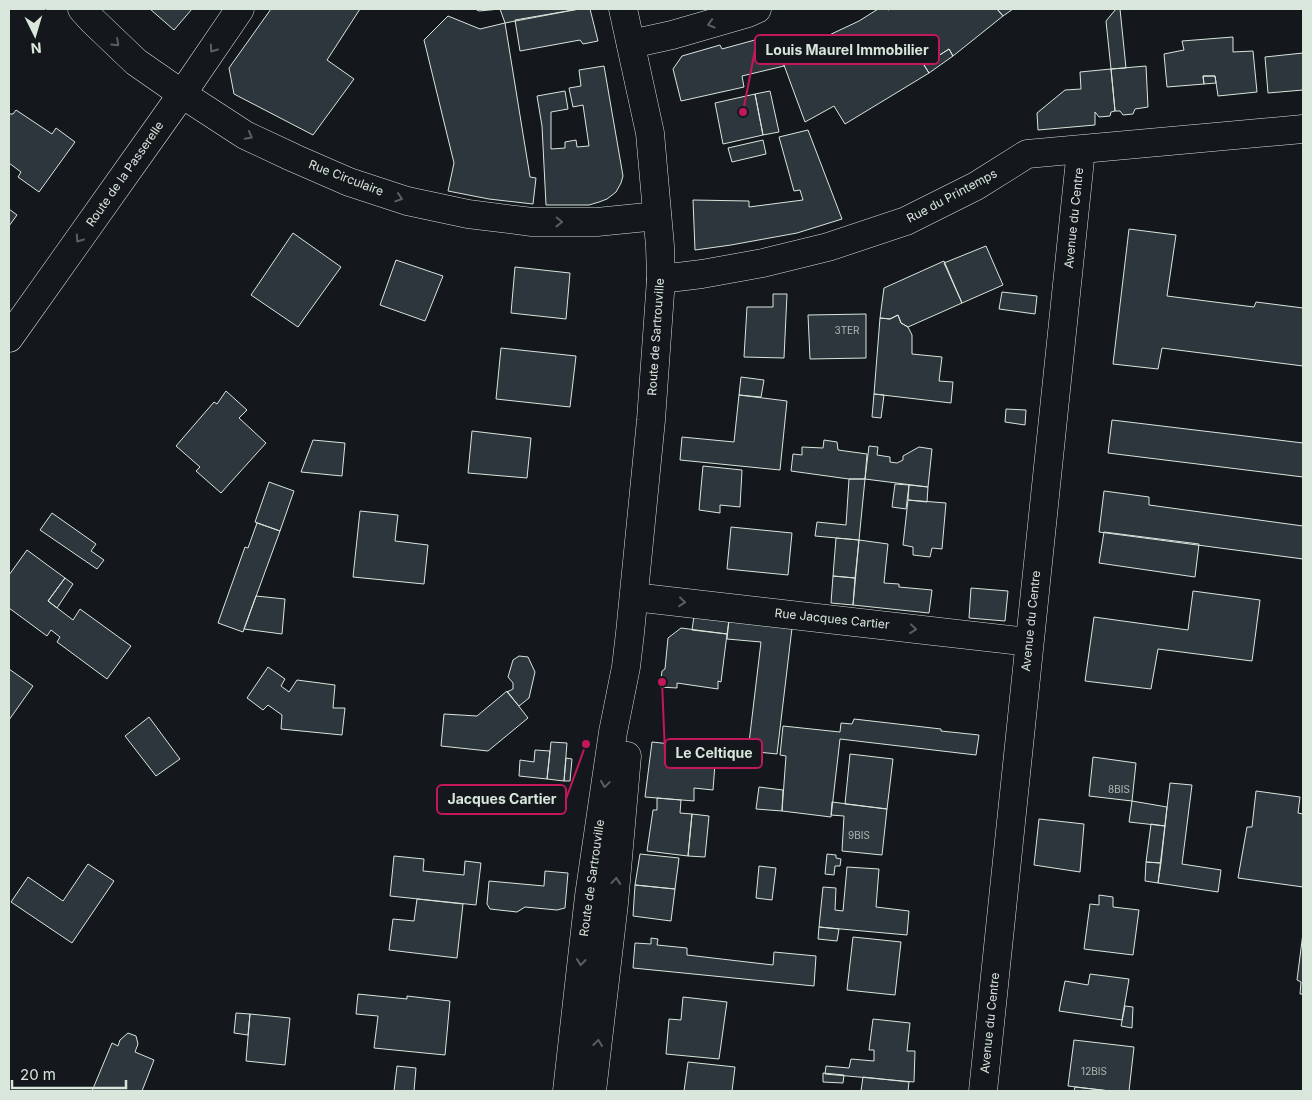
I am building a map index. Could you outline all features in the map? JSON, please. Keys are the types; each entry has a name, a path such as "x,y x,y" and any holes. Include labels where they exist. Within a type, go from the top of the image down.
{"street":[{"name":"Rue Circulaire","path":"82,9 136,62 182,94 245,134 349,182 407,201 468,214 532,222 597,222 657,216"},
{"name":"Route de la Passerelle","path":"9,338 240,9"},
{"name":"Route de Sartrouville","path":"567,1091 589,896 613,732 626,667 650,420 661,279 650,133 623,9"},
{"path":"631,44 672,35 757,9"},
{"name":"Rue du Printemps","path":"661,279 763,263 828,247 906,221 976,186 1026,154 1303,130"},
{"name":"Avenue du Centre","path":"983,1091 1081,150"},
{"name":"Rue Jacques Cartier","path":"634,597 1029,642"},
{"name":"Route de Sartrouville","path":"592,1091 614,903 627,748 626,667"}],"building":[{"path":"150,9 192,9 174,30"},
{"path":"271,9 360,9 327,60 354,79 313,135 234,94 229,68"},
{"path":"475,9 500,9 479,11"},
{"path":"500,9 579,9 505,23"},
{"path":"579,9 590,9 598,41 583,44 580,40 520,51 515,20"},
{"path":"878,9 997,9 1003,16 953,56 949,49 924,65 929,73 845,124 834,106 805,122 781,57 859,21"},
{"path":"997,9 1013,9 1003,16"},
{"path":"1116,9 1120,9 1126,68 1111,69 1106,21"},
{"path":"448,16 480,29 505,23 530,177 536,178 533,204 489,199 448,191 454,163 424,40"},
{"path":"773,35 784,66 742,76 744,87 681,101 673,69 682,56 720,45 722,49"},
{"path":"1233,37 1233,52 1253,51 1257,92 1218,96 1215,76 1203,76 1204,84 1167,87 1164,54 1184,50 1182,41"},
{"path":"949,49 953,56 929,73 924,65"},
{"path":"1303,53 1303,90 1268,93 1265,57"},
{"path":"604,66 623,176 621,183 616,192 607,199 589,205 546,205 542,126 537,96 565,91 568,109 551,112 551,149 565,148 565,142 576,140 577,147 589,146 583,105 573,107 569,88 581,86 579,70"},
{"path":"1146,66 1148,107 1135,109 1133,114 1123,115 1120,111 1115,111 1111,69"},
{"path":"1111,69 1115,111 1111,112 1110,116 1099,117 1095,112 1095,125 1038,130 1037,113 1065,90 1081,89 1080,72"},
{"path":"1203,76 1215,76 1216,83 1204,84"},
{"path":"770,91 779,132 763,135 755,94"},
{"path":"755,94 763,135 723,144 715,103"},
{"path":"16,110 52,134 56,128 75,142 39,192 18,177 21,172 9,163 9,114 13,114"},
{"path":"808,130 842,219 797,233 695,250 693,200 749,201 749,207 803,200 800,190 794,191 779,137"},
{"path":"763,140 766,154 732,162 728,148"},
{"path":"9,209 17,215 9,226"},
{"path":"1129,229 1176,235 1167,296 1254,307 1256,302 1303,308 1303,366 1162,348 1158,369 1113,364"},
{"path":"293,233 341,267 298,327 251,295"},
{"path":"986,246 1003,285 962,303 944,263"},
{"path":"396,260 443,276 425,321 380,305"},
{"path":"944,261 962,303 908,327 901,323 898,315 890,319 880,318 884,288"},
{"path":"515,267 570,273 566,319 511,313"},
{"path":"1002,292 1037,296 1035,314 999,309"},
{"path":"773,294 787,294 784,358 744,357 747,307 773,307"},
{"path":"866,314 866,358 810,359 808,315"},
{"path":"898,315 901,323 908,327 912,335 912,354 942,357 939,381 953,382 951,403 874,394 880,318 890,319"},
{"path":"501,348 576,356 570,407 496,399"},
{"path":"741,377 764,380 761,397 739,395"},
{"path":"226,391 247,410 239,418 266,443 221,493 196,471 200,467 176,446 214,402 217,404"},
{"path":"874,394 884,395 881,418 872,417"},
{"path":"739,395 787,401 780,470 680,460 682,437 734,442"},
{"path":"1006,409 1026,410 1025,425 1005,422"},
{"path":"1112,420 1303,443 1303,477 1108,453"},
{"path":"472,431 531,438 527,478 468,473"},
{"path":"313,440 345,443 342,476 301,472"},
{"path":"824,440 837,442 838,450 867,454 865,479 849,479 791,471 793,454 802,455 802,447 823,448"},
{"path":"869,446 878,447 877,455 890,457 890,462 897,463 903,460 903,456 919,447 932,449 928,487 865,479"},
{"path":"703,466 742,470 740,507 720,505 720,513 699,510"},
{"path":"849,479 865,479 859,540 815,536 817,522 846,525"},
{"path":"269,482 294,491 280,531 255,522"},
{"path":"895,484 909,485 906,509 892,507"},
{"path":"909,485 928,487 927,502 908,500"},
{"path":"1104,491 1149,497 1149,505 1303,526 1303,559 1099,532"},
{"path":"908,500 946,503 942,549 932,548 930,557 913,555 913,547 903,545"},
{"path":"360,511 398,515 395,541 428,545 424,584 353,577"},
{"path":"52,513 96,544 91,551 104,560 97,569 40,530"},
{"path":"257,523 280,531 243,632 218,623 245,547 248,548"},
{"path":"731,527 792,533 788,575 727,569"},
{"path":"1104,532 1199,544 1195,577 1099,563"},
{"path":"836,538 859,540 855,578 833,576"},
{"path":"859,540 888,544 884,583 899,584 899,587 932,590 929,613 853,605"},
{"path":"27,550 65,578 48,601 73,620 80,609 131,646 107,679 57,642 60,637 51,630 47,636 9,608 9,575"},
{"path":"833,576 855,578 853,605 831,603"},
{"path":"65,578 73,584 57,608 48,601"},
{"path":"971,588 1008,591 1005,621 969,618"},
{"path":"1193,591 1260,600 1252,661 1158,649 1151,689 1085,681 1094,617 1188,630"},
{"path":"256,596 285,599 282,634 244,629"},
{"path":"694,616 729,620 727,634 692,630"},
{"path":"729,620 792,628 777,754 748,751 761,642 727,639"},
{"path":"681,628 727,634 721,682 718,681 718,689 677,683 677,688 660,687 662,671 665,669 668,638"},
{"path":"519,656 528,657 535,672 529,698 519,706 507,692 513,689 513,683 508,677 513,660"},
{"path":"268,667 285,679 281,686 289,692 297,680 335,685 333,708 345,708 342,735 281,729 282,715 268,705 263,710 247,698"},
{"path":"9,669 33,686 9,720"},
{"path":"507,691 528,718 488,751 441,746 444,714 477,716"},
{"path":"149,717 180,759 156,776 125,736"},
{"path":"854,719 979,735 976,755 840,739 831,817 782,811 786,756 780,755 783,726 840,732 841,723 852,724"},
{"path":"551,742 567,743 564,781 547,779"},
{"path":"652,742 699,747 698,762 715,764 713,790 694,788 694,801 645,797"},
{"path":"535,750 550,751 547,779 519,776 520,760 534,762"},
{"path":"850,754 893,759 887,809 845,804"},
{"path":"1093,757 1136,763 1132,801 1089,796"},
{"path":"566,758 572,759 570,781 564,781"},
{"path":"1170,783 1192,785 1182,864 1221,870 1218,892 1158,883"},
{"path":"759,787 783,790 782,811 756,809"},
{"path":"1256,791 1300,797 1298,813 1303,814 1303,887 1238,878 1247,827 1252,827"},
{"path":"657,798 681,800 680,813 692,814 688,856 647,851 653,810 657,810"},
{"path":"1132,801 1167,807 1165,826 1129,822"},
{"path":"832,802 887,809 882,855 842,851 844,816 831,815"},
{"path":"692,814 709,816 705,857 688,856"},
{"path":"1039,819 1084,824 1080,872 1034,865"},
{"path":"1151,824 1165,826 1161,863 1146,862"},
{"path":"640,854 679,858 675,889 635,885"},
{"path":"827,854 836,855 836,858 841,859 840,866 835,866 834,875 825,874"},
{"path":"394,856 424,859 423,871 464,875 465,861 481,863 476,905 390,896"},
{"path":"1146,862 1161,863 1158,883 1145,881"},
{"path":"88,864 114,881 72,943 11,902 28,877 63,901"},
{"path":"759,866 776,868 772,900 756,898"},
{"path":"847,867 879,869 876,907 909,911 907,935 819,927 823,887 836,888 835,910 843,911"},
{"path":"545,871 568,873 565,908 557,910 525,907 517,912 490,909 487,904 489,881 544,886"},
{"path":"635,885 675,889 671,921 633,916"},
{"path":"1099,895 1113,897 1113,907 1139,910 1133,955 1084,949 1090,904 1099,905"},
{"path":"417,899 463,904 457,958 389,950 393,919 414,921"},
{"path":"819,927 839,929 837,941 818,939"},
{"path":"1303,933 1303,994 1300,994 1301,982 1297,980"},
{"path":"853,937 901,942 895,995 847,990"},
{"path":"651,938 658,939 657,945 687,948 687,955 773,965 774,952 816,956 814,986 633,968 635,943 651,944"},
{"path":"1090,974 1129,979 1122,1020 1059,1011 1065,981 1088,985"},
{"path":"358,994 407,999 407,996 450,1001 445,1055 374,1048 378,1016 356,1014"},
{"path":"683,997 727,1002 719,1059 666,1054 669,1019 681,1020"},
{"path":"1125,1006 1133,1007 1132,1028 1121,1026"},
{"path":"236,1013 250,1014 248,1035 234,1033"},
{"path":"250,1014 290,1018 285,1065 246,1061"},
{"path":"873,1019 910,1023 907,1051 915,1051 914,1082 825,1074 826,1066 849,1068 851,1059 874,1061 874,1050 869,1050"},
{"path":"128,1033 136,1036 138,1044 135,1052 154,1060 142,1091 92,1091 112,1043 118,1046 120,1040"},
{"path":"1074,1040 1134,1047 1129,1091 1110,1091 1068,1086"},
{"path":"688,1062 735,1067 732,1091 684,1091"},
{"path":"397,1066 416,1068 414,1091 394,1091"},
{"path":"823,1073 844,1075 843,1083 823,1082"},
{"path":"863,1077 909,1082 908,1091 861,1091"},
{"path":"1075,1087 1110,1091 1074,1091"}],"place":[{"name":"Louis Maurel Immobilier","path":"743,112"},
{"name":"Le Celtique","path":"662,682"},
{"name":"Jacques Cartier","path":"586,744"}]}
